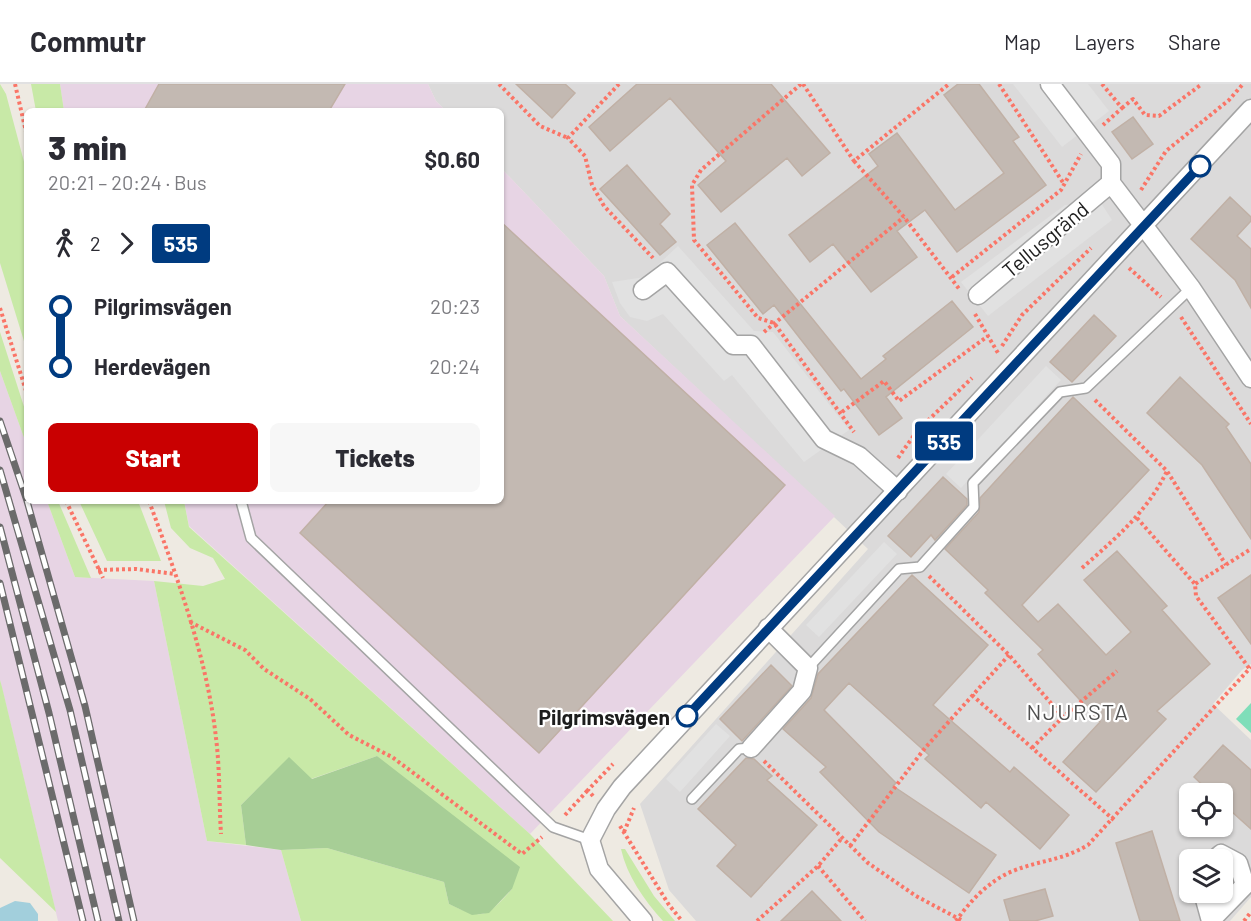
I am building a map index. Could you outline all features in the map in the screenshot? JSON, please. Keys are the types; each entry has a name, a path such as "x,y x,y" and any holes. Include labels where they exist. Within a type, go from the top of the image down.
{"street":[{"path":"1050,84 1111,164 1111,183 1191,288 1251,378"},
{"path":"643,921 599,869 590,840 606,809 622,787 1251,110"},
{"name":"Tellusgränd","path":"973,299 1111,183"},
{"path":"644,290 667,272 733,345 751,345 824,439 860,456 898,491"},
{"path":"751,748 802,691 808,668 768,628"},
{"path":"1233,860 1238,863 1245,885 1233,898"},
{"path":"1206,903 1211,921"},
{"path":"1211,921 1228,903"}],"lane":[{"path":"808,668 899,569 920,567 974,507 973,483 1060,392 1086,388 1170,305 1191,288"},
{"path":"242,504 251,538 553,827 590,840"},
{"path":"692,799 740,749 751,748"}],"path":[{"path":"15,84 24,123"},
{"path":"499,84 540,126 568,138 585,156 592,185 604,206 667,272"},
{"path":"568,138 619,84"},
{"path":"860,456 854,428 774,323 758,318 694,240 692,185 701,170 802,84 854,161 973,299 988,336 998,353"},
{"path":"854,161 950,84"},
{"path":"999,84 1064,184"},
{"path":"1102,84 1122,108"},
{"path":"952,276 1061,190 1090,136 1133,99 1145,115 1159,116 1202,84"},
{"path":"751,345 774,323 904,217"},
{"path":"1115,256 1170,305 1189,326 1251,424"},
{"path":"0,308 24,384"},
{"path":"842,412 884,381 899,401 988,336"},
{"path":"1086,388 1099,406 1167,471 1226,565"},
{"path":"1082,568 1137,518 1156,494 1167,471"},
{"path":"67,504 103,578"},
{"path":"150,504 176,574 190,622 216,737 221,834"},
{"path":"751,748 868,864 916,896 959,920 983,890 1011,872 1066,858 1088,845 1114,820 1250,668 1196,596 1195,585 1137,518"},
{"path":"1195,585 1251,549"},
{"path":"920,567 1009,655 1063,717"},
{"path":"98,570 135,568 176,574"},
{"path":"190,622 245,650 264,669 310,699 349,735 392,757 522,854 553,827 588,790"},
{"path":"850,846 925,748 1009,655"},
{"path":"1032,748 1063,717 1118,671"},
{"path":"972,695 1114,820"},
{"path":"757,921 818,866 842,838"},
{"path":"818,866 865,921"},
{"path":"1244,921 1251,912"}],"shaded area":[{"path":"60,84 428,84 436,101 443,108 64,108"},
{"path":"428,84 1251,84 1251,664 1242,670 1213,704 1251,740 1251,897 1230,921 696,921 669,890 640,804 868,549 620,316 604,276 504,171 504,108 443,108 436,101"},
{"path":"1013,84 1088,84 1109,111 1062,147"},
{"path":"504,171 604,276 620,316 835,516 530,834 189,526 185,504 504,504"},
{"path":"1101,203 1112,220 988,316 961,282 1065,205"},
{"path":"678,246 754,331 773,332 849,430 804,462 732,375 724,381 663,314 647,321 630,317 620,303 612,282 645,277"},
{"path":"1046,366 1061,380 961,488 946,474"},
{"path":"0,371 24,438 24,504 48,504 75,577 154,581 207,841 281,850 301,921 58,921 0,680"},
{"path":"884,542 897,554 819,637 806,625"},
{"path":"716,724 730,736 680,792 666,779"}],"green space":[{"path":"0,84 6,94 24,162 24,341 0,263"},
{"path":"31,84 60,84 64,108 35,108"},
{"path":"0,332 24,407 24,438 0,371"},
{"path":"48,504 59,504 91,578 75,577"},
{"path":"80,504 139,504 161,561 107,561"},
{"path":"165,504 185,504 189,527 530,834 613,921 301,921 281,850 327,848 444,882 449,904 470,913 490,911 512,889 377,756 311,779 289,758 241,805 246,845 207,841 154,581 203,586 225,579 213,558 190,548 171,528"},
{"path":"0,680 2,687 56,912 0,858"},
{"path":"1251,703 1251,733 1236,719"},
{"path":"377,756 520,867 512,889 489,913 472,915 449,904 444,882 327,848 281,850 246,845 241,805 289,757 312,779"},
{"path":"621,849 625,849 654,896 675,921 663,921 649,905 632,878"}],"water":[{"path":"15,901 30,903 38,914 38,921 0,921 0,908"}],"building":[{"path":"159,84 345,84 331,108 146,108"},
{"path":"516,84 565,84 575,93 552,118"},
{"path":"637,84 771,84 830,153 802,176 787,158 721,212 698,185 726,161 670,98 610,151 589,127"},
{"path":"958,84 979,84 1019,137 1013,141 1046,185 957,252 925,210 897,231 917,257 871,292 833,244 810,262 789,235 878,166 869,154 897,133 955,210 1004,173 944,95"},
{"path":"1133,117 1153,144 1132,159 1112,132"},
{"path":"627,165 670,214 660,224 676,242 660,255 600,189"},
{"path":"1230,197 1251,217 1251,221 1237,236 1251,249 1251,308 1235,280 1191,239"},
{"path":"735,223 861,379 886,359 883,356 952,301 973,327 886,397 902,418 879,435 844,389 841,391 774,305 763,314 707,245"},
{"path":"504,225 785,485 539,753 300,533 326,504 504,504"},
{"path":"1094,315 1116,336 1072,382 1050,362"},
{"path":"1180,377 1229,424 1226,427 1251,464 1251,539 1202,465 1147,413"},
{"path":"1073,397 1149,470 1022,605 1038,622 1058,604 1106,655 1131,632 1084,580 1117,551 1167,606 1162,610 1210,664 1157,711 1166,719 1096,792 1063,762 1100,722 1038,654 1043,650 985,593 988,590 945,549 979,512 980,498"},
{"path":"943,477 967,499 967,505 935,540 931,535 911,557 888,536"},
{"path":"912,575 988,645 933,705 1010,772 1014,767 1069,815 1040,849 986,802 981,808 925,759 929,755 849,683 824,710 896,783 893,786 996,855 969,893 879,832 820,772 826,767 783,729 811,698 818,674"},
{"path":"1251,575 1251,644 1218,598"},
{"path":"771,665 792,686 742,741 720,719"},
{"path":"1223,745 1251,770 1251,829 1233,813 1233,783 1200,783 1194,777"},
{"path":"746,758 754,759 772,776 767,780 817,825 751,897 717,866 736,845 698,809"},
{"path":"1152,831 1180,921 1140,921 1116,843"},
{"path":"1045,889 1053,916 1035,921 1010,921 1004,900"},
{"path":"812,891 841,921 781,921"}],"railway":[{"path":"0,421 24,492"},
{"path":"0,470 70,710 119,921"},
{"path":"28,504 85,706 134,921"},
{"path":"0,527 49,713 98,921"},
{"path":"0,583 83,921"}],"bus line":[{"name":"535","path":"687,716 1200,166"}],"place":[{"name":"Pilgrimsvägen","path":"687,716"}],"district":[{"name":"NJURSTA","path":"1078,711"}]}
